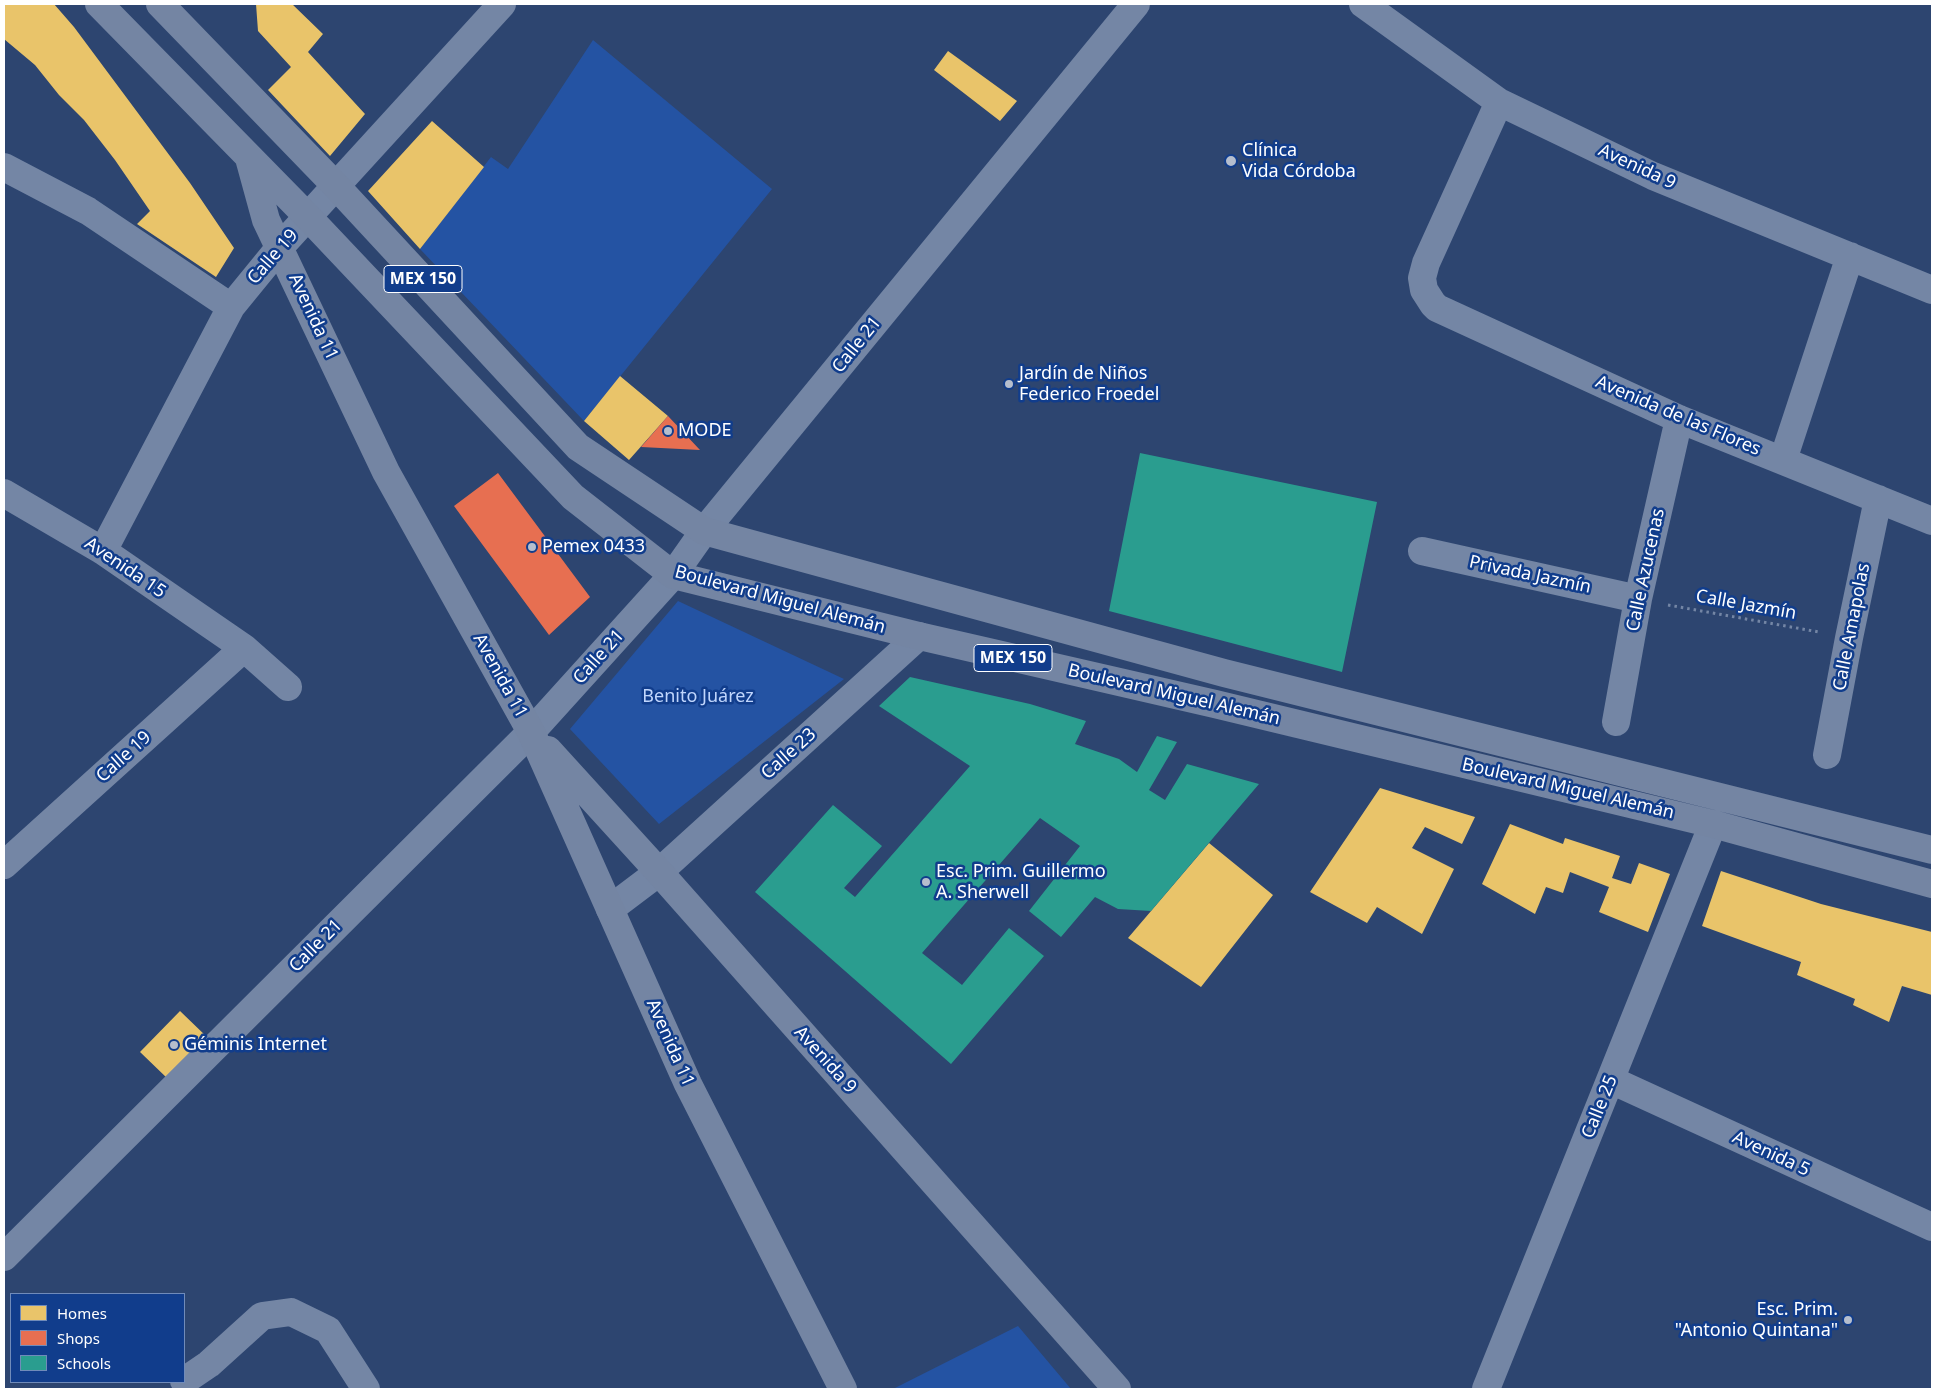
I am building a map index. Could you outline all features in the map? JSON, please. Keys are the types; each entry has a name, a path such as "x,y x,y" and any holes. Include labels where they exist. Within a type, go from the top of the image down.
{"main road":[{"name":"Avenida 11","path":"99,4 249,156 266,220 386,472 531,732 688,1084 843,1389"},
{"name":"MEX 150","path":"160,4 337,187 578,447 704,531"},
{"path":"151,57 184,29"},
{"name":"Boulevard Miguel Alemán","path":"249,156 573,497 673,575 919,636 1215,704 1713,824 1932,884"},
{"name":"Boulevard Miguel Alemán","path":"704,531 1224,673 1932,850"},
{"path":"1215,704 1224,673"},
{"name":"Avenida 9","path":"531,732 659,872 1117,1389"}],"street":[{"name":"Calle 19","path":"103,552 231,307 280,248 502,4"},
{"name":"Calle 21","path":"4,1257 531,732 673,575 704,531 1136,4"},
{"name":"Avenida 9","path":"1363,4 1499,102 1653,176 1932,290"},
{"name":"Avenida de las Flores","path":"1499,102 1426,263 1422,278 1424,290 1437,308 1679,419 1932,521"},
{"path":"4,167 88,211 231,307"},
{"path":"1783,460 1850,256"},
{"name":"Calle Azucenas","path":"1616,722 1638,599 1679,419"},
{"name":"Avenida 15","path":"4,493 103,552 244,648 288,687"},
{"name":"Calle Amapolas","path":"1827,755 1878,499"},
{"name":"Privada Jazmín","path":"1422,552 1638,599"},
{"name":"Calle 23","path":"610,909 659,872 919,636"},
{"name":"Calle 19","path":"4,866 244,648"},
{"name":"Calle 25","path":"1486,1389 1713,824"},
{"name":"Avenida 5","path":"1611,1080 1932,1227"},
{"path":"185,1381 209,1364 262,1316 291,1312 328,1330 366,1389"}],"path":[{"name":"Calle Jazmín","path":"1638,599 1849,638"}],"green space":[{"path":"593,40 772,189 584,421 420,249 491,157 508,169"},
{"name":"Benito Juárez","path":"678,601 844,679 659,824 570,729"},
{"path":"1018,1326 1071,1389 893,1389"}],"building: Homes":[{"path":"4,4 54,4 74,27 190,183 234,248 216,277 137,224 150,211 115,160 84,120 59,95 35,65 4,39"},
{"path":"256,4 292,4 323,34 308,52 365,114 330,156 268,90 291,67 258,31"},
{"path":"948,51 1017,101 1000,121 934,70"},
{"path":"432,121 484,167 420,249 368,191"},
{"path":"620,376 668,416 629,460 584,421"},
{"path":"1380,788 1475,817 1462,844 1425,827 1412,848 1454,869 1422,934 1377,907 1367,923 1310,892"},
{"path":"1510,824 1563,844 1565,838 1620,856 1612,878 1631,884 1639,863 1670,874 1648,932 1599,912 1609,887 1570,872 1563,893 1546,887 1535,914 1482,884"},
{"path":"1209,843 1273,895 1201,987 1128,938"},
{"path":"1721,871 1821,904 1932,932 1932,995 1902,986 1889,1022 1853,1005 1855,999 1797,975 1801,962 1702,926"},
{"name":"Géminis Internet","path":"180,1011 208,1038 168,1079 140,1052"}],"building: Shops":[{"name":"MODE","path":"668,416 700,450 641,447"},
{"path":"498,473 590,597 549,635 454,506"}],"building: Schools":[{"path":"1140,453 1377,502 1342,672 1109,611"},
{"path":"910,677 1030,704 1086,721 1075,744 1119,759 1137,772 1157,736 1177,742 1149,790 1165,800 1187,764 1259,784 1151,911 1118,909 1095,897 1061,937 1029,911 1080,846 1040,818 922,953 962,985 1009,928 1044,956 951,1064 755,892 833,805 882,846 844,888 855,897 970,766 879,706"}],"place":[{"name":"Clínica Vida Córdoba","path":"1231,161"},
{"name":"Jardín de Niños Federico Froedel","path":"1009,384"},
{"name":"MODE","path":"668,431"},
{"name":"Pemex 0433","path":"532,547"},
{"name":"Esc. Prim. Guillermo A. Sherwell","path":"926,882"},
{"name":"Géminis Internet","path":"174,1045"},
{"name":"Esc. Prim. \"Antonio Quintana\"","path":"1848,1320"}]}
